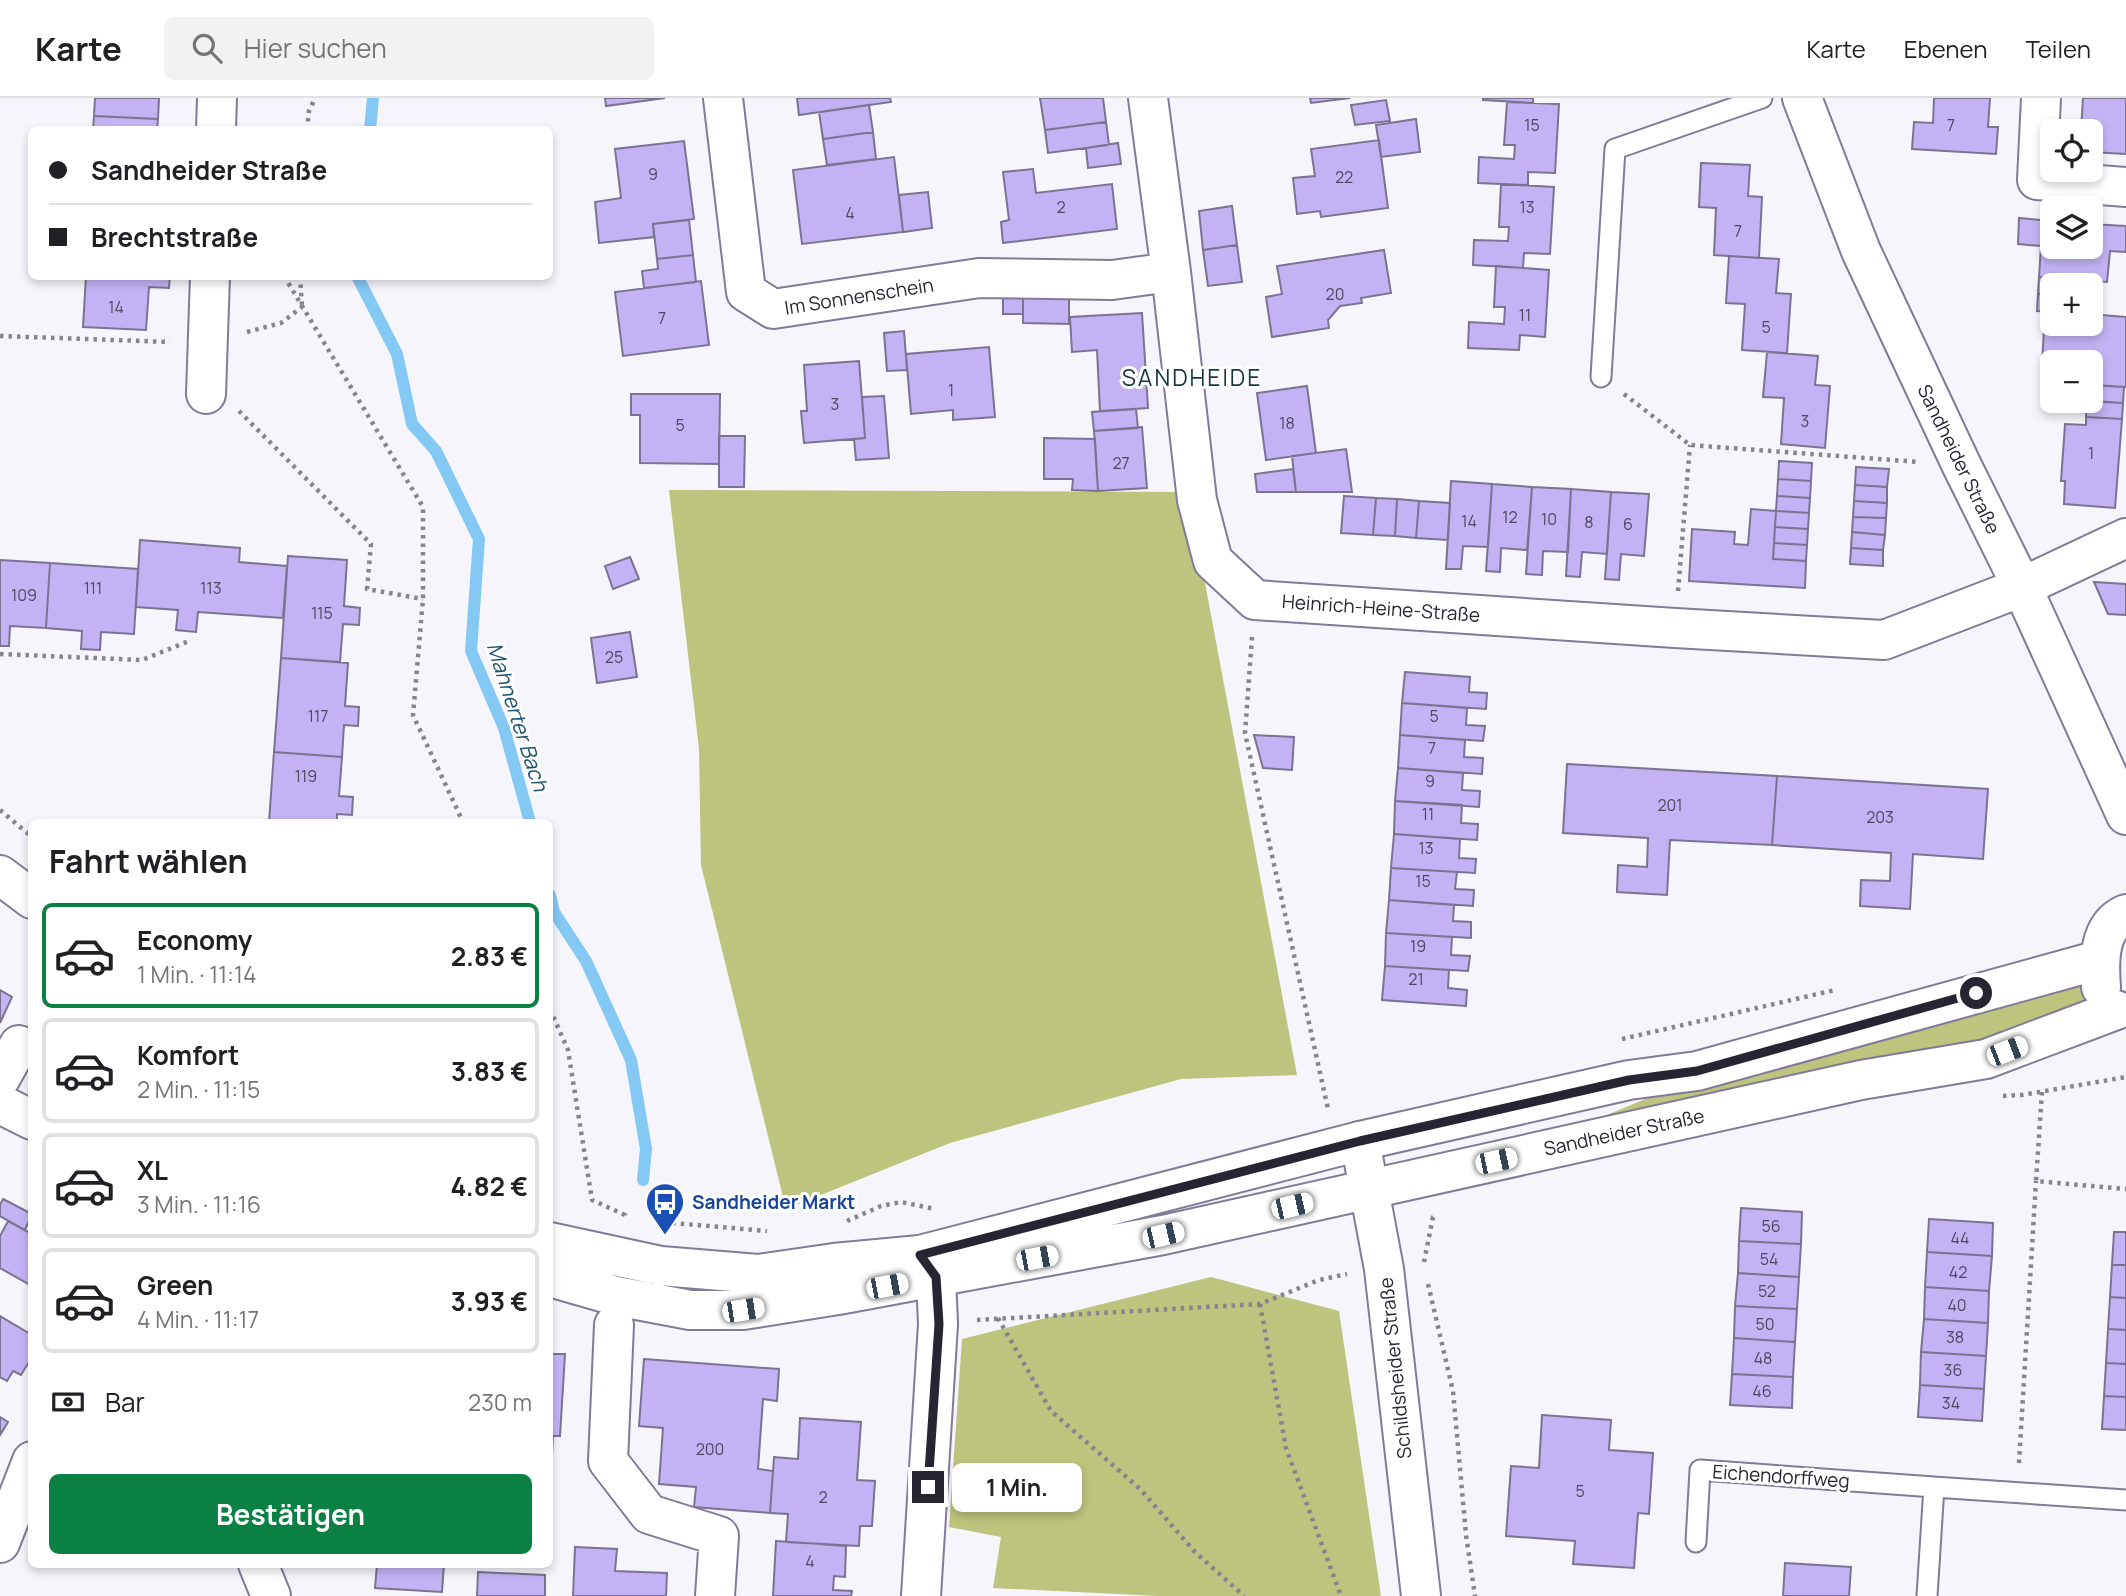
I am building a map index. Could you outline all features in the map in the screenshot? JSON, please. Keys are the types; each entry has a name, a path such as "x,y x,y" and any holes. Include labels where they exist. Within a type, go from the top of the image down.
{"street":[{"path":"216,126 217,98"},
{"name":"Im Sonnenschein","path":"723,98 747,292 773,309 979,278 1112,280 1171,272"},
{"name":"Heinrich-Heine-Straße","path":"1148,98 1197,500 1213,561 1255,600 1885,640 2022,587 2126,538"},
{"name":"Sandheider Straße","path":"1802,98 1861,251 2022,587 2126,815"},
{"path":"2041,98 2037,180 2126,187"},
{"path":"210,280 208,344 220,400"},
{"path":"0,875 28,896"},
{"path":"2121,1014 2102,988 2099,960 2107,932 2119,917 2126,914"},
{"name":"Sandheider Straße","path":"553,1277 617,1296 690,1310 743,1310 838,1295 928,1266 1360,1141 1629,1080 1697,1071 2099,960"},
{"name":"Sandheider Straße","path":"553,1243 661,1266 758,1274 834,1263 928,1266 1163,1235 1861,1080 1986,1059 2121,1014"},
{"path":"0,1079 19,1045"},
{"path":"0,1104 28,1119"},
{"name":"Schildsheider Straße","path":"1360,1141 1384,1269 1421,1596"},
{"path":"921,1596 939,1324 928,1266"},
{"path":"614,1325 608,1461 649,1514 719,1536 715,1596"},
{"path":"2,1532 28,1470"},
{"path":"260,1568 271,1596"}],"lane":[{"path":"1601,377 1615,149 1762,98"},
{"name":"Eichendorffweg","path":"1696,1542 1700,1470 2126,1500"},
{"path":"1927,1596 1934,1487"}],"path":[{"path":"307,126 309,111 315,98"},
{"path":"286,280 423,507 423,599 413,715 462,819"},
{"path":"300,280 302,307"},
{"path":"0,336 208,344 281,323 302,307"},
{"path":"1601,377 1690,445 1961,464"},
{"path":"220,400 371,544 368,589 423,599"},
{"path":"1675,628 1690,445"},
{"path":"1255,600 1245,733 1329,1113"},
{"path":"0,654 142,660 189,641"},
{"path":"0,810 28,834"},
{"path":"1613,1041 1842,988"},
{"path":"553,1016 568,1050 592,1200"},
{"path":"2017,1493 2042,1091"},
{"path":"2036,1181 2126,1189"},
{"path":"1423,1265 1433,1217 1443,1211"},
{"path":"939,1324 998,1318 1260,1304 1337,1275"},
{"path":"1426,1278 1453,1391 1466,1535 1475,1596"},
{"path":"1260,1304 1286,1448 1341,1596"},
{"path":"998,1318 1051,1411 1140,1489 1195,1552 1244,1596"}],"green space":[{"path":"669,490 1188,492 1297,1075 1181,1079 950,1143 786,1209 701,865 699,749"},
{"path":"2085,979 2093,1003 1983,1047 1568,1131 1655,1095"},
{"path":"1211,1277 1339,1311 1381,1596 1158,1596 993,1588 1001,1537 949,1527 962,1339"}],"building":[{"path":"95,98 159,98 158,119 94,116"},
{"path":"605,98 665,98 606,106"},
{"path":"797,98 890,98 891,102 799,115"},
{"path":"1040,98 1103,98 1106,122 1045,130"},
{"path":"1310,98 1350,98 1311,103"},
{"path":"1533,98 1533,103 1483,100"},
{"path":"1934,98 1990,98 1988,127 1998,127 1996,154 1912,149 1914,122 1933,123"},
{"path":"2083,98 2126,98 2126,154 2103,153 2103,119 2082,119"},
{"path":"1386,100 1390,121 1355,125 1351,105"},
{"path":"1507,102 1559,104 1555,173 1528,172 1528,185 1478,183 1479,157 1514,159 1515,145 1504,145"},
{"path":"869,105 873,132 823,139 819,112"},
{"path":"94,116 158,119 157,126 93,126"},
{"path":"1416,119 1420,152 1381,157 1376,125"},
{"path":"1106,122 1109,145 1048,153 1045,130"},
{"path":"873,132 876,159 827,165 823,139"},
{"path":"1379,140 1388,208 1321,217 1320,211 1297,214 1293,178 1315,176 1311,149"},
{"path":"684,141 694,219 653,224 654,237 599,243 595,202 621,198 615,149"},
{"path":"1118,143 1121,164 1088,168 1086,148"},
{"path":"894,157 903,232 802,244 793,170"},
{"path":"1701,163 1750,165 1748,196 1762,197 1759,258 1714,255 1716,208 1699,207"},
{"path":"1033,169 1036,193 1112,184 1117,229 1003,243 1001,222 1009,220 1003,172"},
{"path":"1501,184 1554,187 1550,254 1524,253 1523,268 1473,265 1474,240 1508,241 1509,227 1499,227"},
{"path":"928,192 932,228 903,232 899,195"},
{"path":"1232,206 1237,245 1203,250 1199,211"},
{"path":"2019,218 2040,220 2040,246 2018,244"},
{"path":"689,220 693,255 657,259 653,224"},
{"path":"2103,225 2126,226 2126,252 2110,251 2107,282 2103,282 2103,273 2040,273 2039,277 2040,259 2103,259"},
{"path":"1237,245 1242,282 1208,286 1203,250"},
{"path":"1384,250 1391,293 1361,298 1362,303 1340,306 1328,320 1329,328 1272,337 1266,297 1282,294 1277,266"},
{"path":"693,255 696,282 644,288 642,271 658,269 657,259"},
{"path":"1729,256 1779,259 1776,293 1791,294 1787,353 1742,350 1745,304 1726,303"},
{"path":"1496,266 1549,270 1545,337 1520,335 1519,350 1468,348 1469,322 1504,324 1505,307 1494,307"},
{"path":"86,280 170,280 169,288 149,287 146,330 83,327"},
{"path":"701,281 709,345 623,356 615,292"},
{"path":"1003,293 1023,293 1023,314 1003,314"},
{"path":"1023,293 1069,293 1069,324 1023,323"},
{"path":"2038,294 2040,294 2040,311 2037,311"},
{"path":"1142,313 1148,408 1100,411 1097,350 1072,352 1070,317"},
{"path":"2103,315 2126,317 2126,387 2103,386 2103,350 2043,350 2044,336 2103,336"},
{"path":"904,331 907,370 887,371 884,333"},
{"path":"989,347 995,417 953,420 953,410 911,414 906,354"},
{"path":"1767,352 1818,356 1815,385 1830,386 1825,448 1781,444 1784,398 1763,397"},
{"path":"859,361 865,438 804,443 801,411 807,411 804,365"},
{"path":"1307,386 1316,453 1266,460 1257,393"},
{"path":"2103,386 2124,387 2123,403 2103,402"},
{"path":"631,394 720,394 719,464 640,463 640,415 631,415"},
{"path":"884,396 889,458 856,460 854,439 865,438 862,397"},
{"path":"2103,402 2123,403 2122,419 2086,417 2086,413 2103,413"},
{"path":"1136,409 1138,428 1094,431 1092,412"},
{"path":"2086,417 2122,419 2115,508 2064,504 2065,481 2061,481 2065,424 2086,425"},
{"path":"1142,427 1147,488 1098,491 1094,431"},
{"path":"719,436 745,436 744,487 719,487"},
{"path":"1044,438 1095,439 1098,491 1072,490 1073,479 1044,479"},
{"path":"1346,449 1352,492 1296,492 1292,456"},
{"path":"1779,461 1812,463 1811,481 1778,479"},
{"path":"1856,467 1889,469 1887,487 1855,485"},
{"path":"1293,469 1296,492 1257,492 1255,474"},
{"path":"1778,479 1811,481 1810,498 1777,496"},
{"path":"1451,481 1492,484 1488,547 1463,546 1461,569 1446,569"},
{"path":"1492,484 1532,487 1527,550 1501,548 1500,572 1486,571"},
{"path":"1855,485 1887,487 1887,503 1854,501"},
{"path":"1532,487 1571,489 1568,552 1543,551 1542,575 1526,574"},
{"path":"1571,489 1611,492 1607,554 1582,552 1580,577 1566,576"},
{"path":"1611,492 1649,494 1644,556 1621,554 1619,580 1605,579"},
{"path":"1344,496 1376,498 1373,535 1341,533"},
{"path":"1777,496 1810,498 1809,513 1776,511"},
{"path":"1376,498 1397,499 1395,536 1373,535"},
{"path":"1397,499 1419,501 1416,538 1395,536"},
{"path":"1419,501 1450,503 1448,540 1416,538"},
{"path":"1854,501 1887,503 1886,518 1853,517"},
{"path":"1751,509 1776,511 1773,559 1806,561 1805,588 1689,581 1692,529 1735,532 1734,544 1748,545"},
{"path":"1776,511 1809,513 1808,529 1775,527"},
{"path":"1853,517 1886,518 1885,535 1852,532"},
{"path":"1775,527 1808,529 1807,545 1774,543"},
{"path":"1852,532 1885,535 1883,550 1851,548"},
{"path":"140,540 240,548 239,562 287,566 283,618 198,612 196,632 176,630 178,610 136,607"},
{"path":"1774,543 1807,545 1806,561 1773,559"},
{"path":"1851,548 1883,550 1883,566 1850,564"},
{"path":"288,556 347,560 344,606 360,608 359,625 343,624 340,662 281,658"},
{"path":"630,557 639,579 613,589 605,566"},
{"path":"0,560 50,563 46,628 10,626 9,646 0,646"},
{"path":"50,563 138,569 134,634 101,632 100,650 81,649 82,631 46,628"},
{"path":"2094,582 2126,584 2126,615 2108,614"},
{"path":"630,632 637,677 597,683 591,638"},
{"path":"281,658 348,663 345,706 359,707 358,726 344,725 342,757 274,752"},
{"path":"1405,672 1470,677 1469,692 1487,693 1486,709 1402,703"},
{"path":"1402,703 1467,708 1466,725 1485,726 1483,741 1400,735"},
{"path":"1254,735 1294,737 1292,770 1263,768"},
{"path":"1400,735 1465,740 1464,757 1483,758 1482,774 1398,768"},
{"path":"274,752 342,757 339,796 353,797 352,815 337,814 337,819 269,819"},
{"path":"1567,764 1777,776 1772,845 1670,840 1667,895 1617,892 1618,865 1647,867 1648,838 1563,833"},
{"path":"1398,768 1463,773 1462,790 1480,791 1479,807 1395,801"},
{"path":"1777,776 1988,789 1983,859 1913,854 1910,909 1860,906 1861,880 1890,881 1891,853 1772,845"},
{"path":"1395,801 1462,805 1461,823 1478,824 1477,840 1394,834"},
{"path":"1394,834 1460,839 1459,858 1476,859 1475,873 1391,868"},
{"path":"1391,868 1457,872 1455,889 1474,890 1473,906 1389,900"},
{"path":"1389,900 1454,905 1453,921 1471,922 1471,938 1386,933"},
{"path":"1386,933 1452,937 1451,955 1470,956 1468,971 1385,966"},
{"path":"1385,966 1449,970 1448,988 1467,990 1466,1006 1382,1000"},
{"path":"0,990 12,997 0,1023"},
{"path":"3,1199 28,1212 25,1230 0,1216"},
{"path":"1741,1208 1802,1212 1801,1244 1739,1241"},
{"path":"1929,1219 1993,1223 1992,1256 1927,1252"},
{"path":"8,1221 28,1232 28,1284 0,1268 0,1236"},
{"path":"2114,1232 2126,1232 2126,1265 2112,1265"},
{"path":"1739,1241 1801,1244 1799,1277 1738,1273"},
{"path":"1927,1252 1992,1256 1989,1291 1925,1287"},
{"path":"2112,1265 2126,1265 2126,1298 2110,1297"},
{"path":"1738,1273 1799,1277 1797,1309 1735,1306"},
{"path":"1925,1287 1989,1291 1988,1323 1924,1319"},
{"path":"2110,1297 2126,1298 2126,1330 2108,1329"},
{"path":"1735,1306 1797,1309 1795,1342 1734,1338"},
{"path":"0,1316 28,1333 28,1364 21,1375 13,1371 7,1381 0,1377"},
{"path":"1924,1319 1988,1323 1986,1356 1921,1352"},
{"path":"2108,1329 2126,1330 2126,1364 2106,1363"},
{"path":"1734,1338 1795,1342 1793,1377 1732,1374"},
{"path":"1921,1352 1986,1356 1984,1389 1920,1385"},
{"path":"553,1354 565,1354 560,1436 553,1436"},
{"path":"644,1359 779,1369 777,1401 763,1399 758,1469 773,1471 770,1513 694,1507 696,1487 659,1484 663,1428 639,1426"},
{"path":"2106,1363 2126,1364 2126,1397 2104,1396"},
{"path":"1732,1374 1793,1377 1792,1408 1730,1405"},
{"path":"1920,1385 1984,1389 1982,1421 1918,1417"},
{"path":"2104,1396 2126,1397 2126,1430 2102,1429"},
{"path":"1542,1415 1611,1420 1609,1450 1653,1453 1649,1514 1638,1513 1634,1568 1573,1564 1575,1541 1506,1536 1511,1466 1539,1468"},
{"path":"0,1417 8,1422 0,1435"},
{"path":"800,1418 861,1422 857,1480 875,1481 872,1526 860,1526 859,1546 786,1542 788,1514 770,1513 774,1457 798,1459"},
{"path":"776,1541 846,1546 845,1577 834,1576 833,1590 852,1591 851,1596 773,1596"},
{"path":"575,1547 617,1549 615,1571 667,1573 666,1596 573,1596"},
{"path":"1785,1563 1851,1567 1849,1596 1783,1596"},
{"path":"377,1568 444,1568 442,1592 375,1588"},
{"path":"478,1572 545,1575 545,1596 477,1596"}],"waterway":[{"name":"Mahnerter Bach","path":"370,126 373,98"},
{"name":"Mahnerter Bach","path":"359,280 397,354 412,424 436,451 479,539 471,651 504,728 529,819"},
{"name":"Mahnerter Bach","path":"553,908 586,961 631,1060 646,1149 643,1180"}],"place":[{"name":"Sandheider Markt","path":"665,1236"}],"district":[{"name":"SANDHEIDE","path":"1192,378"}],"route":[{"path":"928,1487 939,1324 936,1277 920,1255 1360,1141 1629,1080 1697,1071 1976,993"}]}
